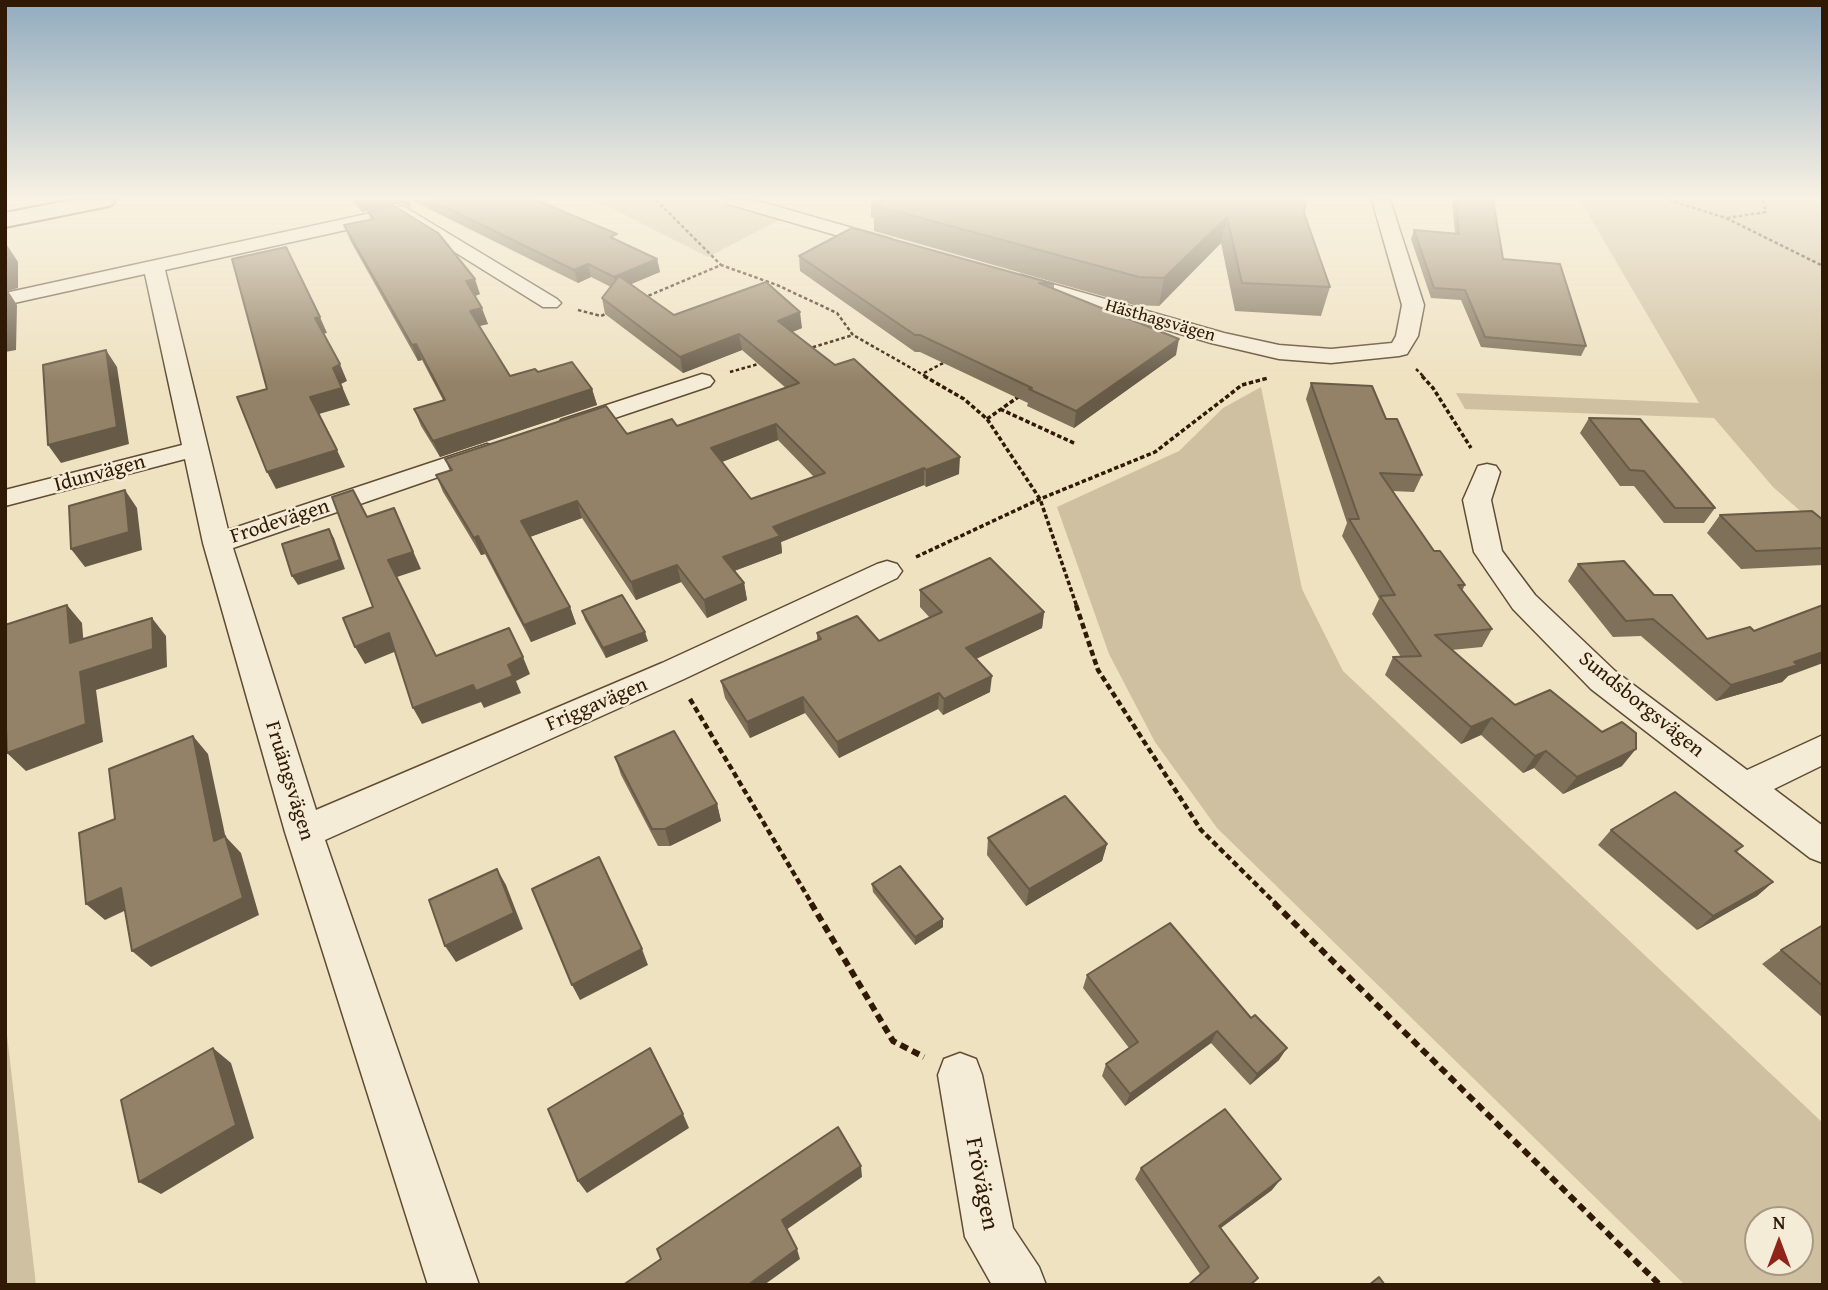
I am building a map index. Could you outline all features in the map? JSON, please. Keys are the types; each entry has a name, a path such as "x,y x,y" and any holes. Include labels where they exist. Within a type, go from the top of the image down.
{"street":[{"path":"5,299 188,260"},
{"path":"481,260 550,303"},
{"path":"1399,260 1413,305 1408,336 1399,349"},
{"name":"Fruängsvägen","path":"153,268 216,543 304,832 454,1285"},
{"name":"Hästhagsvägen","path":"1000,275 1219,338 1279,352 1331,356 1399,349"},
{"path":"545,433 702,381"},
{"name":"Frodevägen","path":"216,543 505,447"},
{"name":"Idunvägen","path":"5,499 195,449"},
{"name":"Sundsborgsvägen","path":"1487,472 1477,500 1488,552 1524,602 1603,680 1823,847"},
{"name":"Friggavägen","path":"304,832 673,671 887,571"},
{"path":"1745,787 1823,749"},
{"name":"Frövägen","path":"960,1075 989,1237 1021,1285"}],"path":[{"path":"716,260 721,265 777,285 837,313 853,335 923,373 964,399 987,419 1040,499 1098,670 1201,830 1660,1285"},
{"path":"637,301 721,265"},
{"path":"550,303 601,316 613,311"},
{"path":"803,351 853,335"},
{"path":"1399,349 1433,388 1487,472"},
{"path":"923,373 957,356"},
{"path":"702,381 765,362"},
{"path":"887,571 1040,499 1155,452 1242,385 1279,378"},
{"path":"987,419 1021,394"},
{"path":"1000,409 1076,444"},
{"path":"673,671 893,1041 960,1075"}],"shaded area":[{"path":"1615,260 1823,260 1823,531 1773,487 1714,418 1465,409 1456,393 1699,403"},
{"path":"1261,387 1302,589 1343,671 1823,1123 1823,1285 1685,1285 1217,828 1155,742 1109,654 1057,507 1179,451 1223,408"},
{"path":"5,1018 36,1285 5,1285"}],"building":[{"path":"232,260 292,260 320,317 315,318 340,364 333,368 342,388 310,397 337,450 267,472 237,397 267,389"},
{"path":"364,260 460,260 475,279 466,281 482,308 470,311 510,376 535,369 538,372 572,362 592,389 433,441 414,409 445,400 416,344 412,345"},
{"path":"554,260 654,260 614,277 588,264 574,270"},
{"path":"805,260 968,260 1054,284 1039,283 1179,339 1076,411 920,335 915,335"},
{"path":"1077,260 1182,260 1164,278 1139,277"},
{"path":"1237,260 1321,260 1330,287 1242,283"},
{"path":"1424,260 1517,260 1560,264 1586,346 1485,337 1465,290 1434,288"},
{"path":"619,276 674,315 766,282 800,312 778,321 835,365 854,359 960,457 926,470 924,468 773,527 780,536 723,557 744,583 704,600 677,565 631,582 577,501 521,521 570,607 524,625 478,536 474,538 436,475 452,470 445,459 606,406 627,434 672,419 677,426 799,383 739,334 680,357 602,298","holes":["776,424 825,473 751,499 711,448"]},
{"path":"106,350 117,427 48,445 43,365"},
{"path":"1311,383 1372,386 1386,419 1397,419 1422,475 1380,473 1434,551 1440,551 1465,585 1458,585 1492,629 1435,635 1515,705 1550,690 1602,732 1622,722 1636,733 1636,749 1577,777 1546,751 1535,756 1492,718 1471,727 1393,657 1421,656 1380,596 1395,595 1349,519 1359,519"},
{"path":"1589,418 1640,419 1715,508 1675,508 1644,471 1630,470"},
{"path":"125,490 129,532 71,549 69,506"},
{"path":"353,490 367,517 394,508 413,552 388,560 436,656 509,628 523,657 508,665 513,676 476,691 473,685 413,708 389,633 355,647 343,618 373,607 332,497"},
{"path":"1812,511 1823,520 1823,548 1756,551 1720,515"},
{"path":"329,529 340,560 292,576 282,544"},
{"path":"990,558 1044,612 966,648 992,676 944,699 939,693 837,742 803,697 747,722 721,681 821,639 817,633 857,616 879,641 942,612 920,590"},
{"path":"1624,561 1654,595 1672,595 1707,639 1750,627 1754,631 1823,605 1823,652 1794,662 1798,665 1731,685 1653,619 1626,621 1578,564"},
{"path":"622,595 645,632 603,648 582,611"},
{"path":"67,605 70,643 152,618 153,649 80,672 86,724 7,753 5,625"},
{"path":"674,731 717,804 665,829 652,829 615,757"},
{"path":"193,736 214,841 225,836 243,898 132,951 121,888 86,904 79,833 115,819 109,769"},
{"path":"1675,792 1743,846 1735,851 1773,882 1713,916 1611,830"},
{"path":"1065,796 1107,844 1029,889 988,838"},
{"path":"599,857 642,949 572,985 532,889"},
{"path":"900,866 943,919 915,937 872,884"},
{"path":"497,869 514,913 445,946 429,900"},
{"path":"1170,923 1251,1018 1255,1015 1287,1048 1257,1074 1217,1031 1130,1094 1106,1064 1138,1042 1087,975"},
{"path":"1823,925 1823,986 1781,950"},
{"path":"213,1048 236,1125 139,1182 121,1100"},
{"path":"650,1048 683,1114 578,1181 548,1109"},
{"path":"1225,1109 1281,1179 1219,1226 1258,1278 1250,1285 1188,1285 1209,1267 1141,1168"},
{"path":"838,1127 861,1166 782,1220 797,1249 748,1285 623,1285 661,1259 657,1249"},
{"path":"1379,1277 1385,1285 1369,1285"}]}
